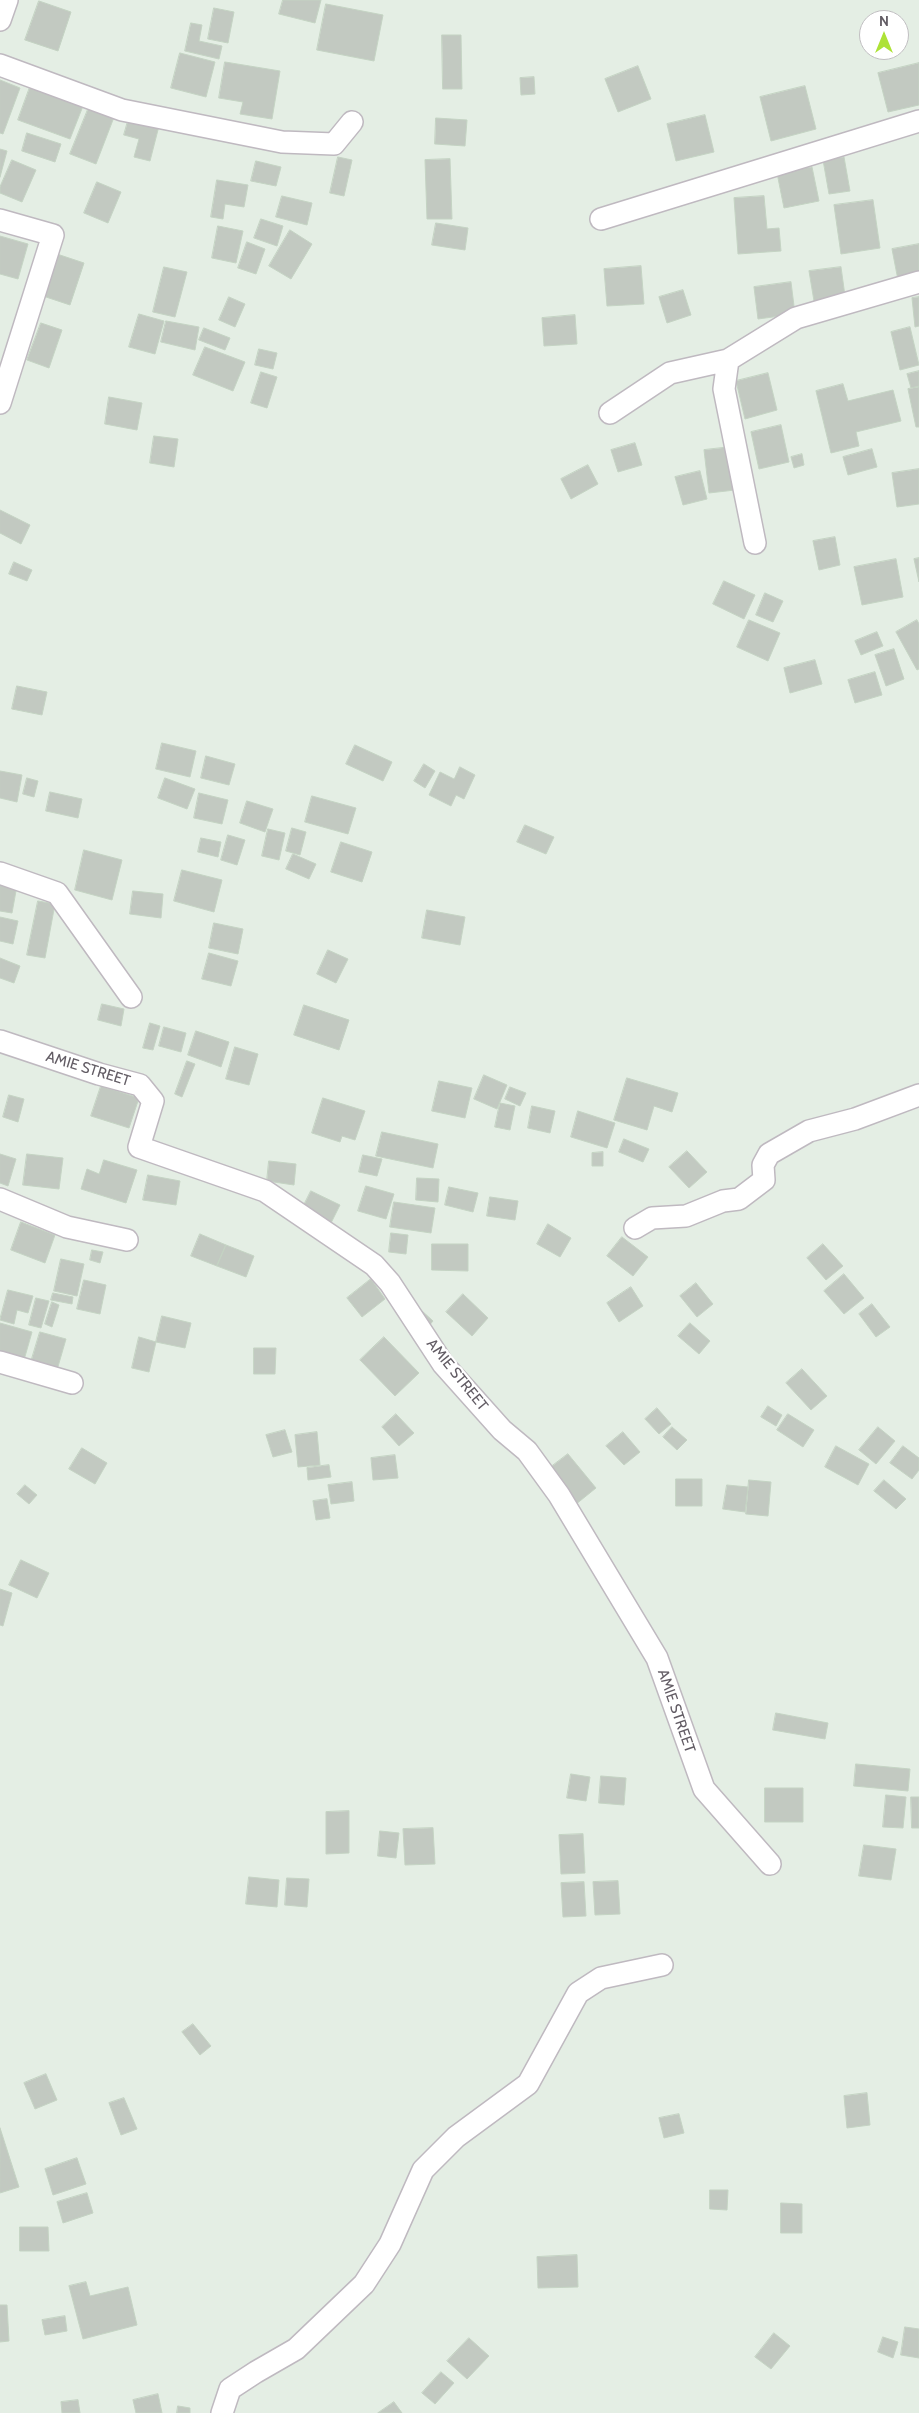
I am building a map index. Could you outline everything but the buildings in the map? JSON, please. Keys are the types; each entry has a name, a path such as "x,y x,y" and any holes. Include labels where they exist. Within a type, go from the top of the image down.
{"street":[{"path":"0,20 7,0"},
{"path":"0,65 122,110 282,142 334,144 352,122"},
{"path":"601,219 919,121"},
{"path":"0,220 53,235 0,403"},
{"path":"610,413 670,373 728,360 796,318 919,282"},
{"path":"728,360 724,389 755,543"},
{"path":"0,874 57,892 132,996"},
{"name":"AMIE STREET","path":"0,1040 100,1074 140,1085 152,1101 140,1147 265,1191 374,1265 390,1283 443,1364 502,1430 527,1451 559,1496 657,1658 704,1789 770,1864"},
{"path":"634,1228 652,1218 686,1216 723,1201 739,1199 764,1180 763,1165 769,1154 809,1131 855,1119 919,1095"},
{"path":"0,1199 67,1227 127,1240"},
{"path":"0,1362 72,1384"},
{"path":"222,2413 230,2389 296,2349 364,2284 390,2244 423,2170 456,2137 528,2084 578,1993 601,1978 662,1965"}]}
